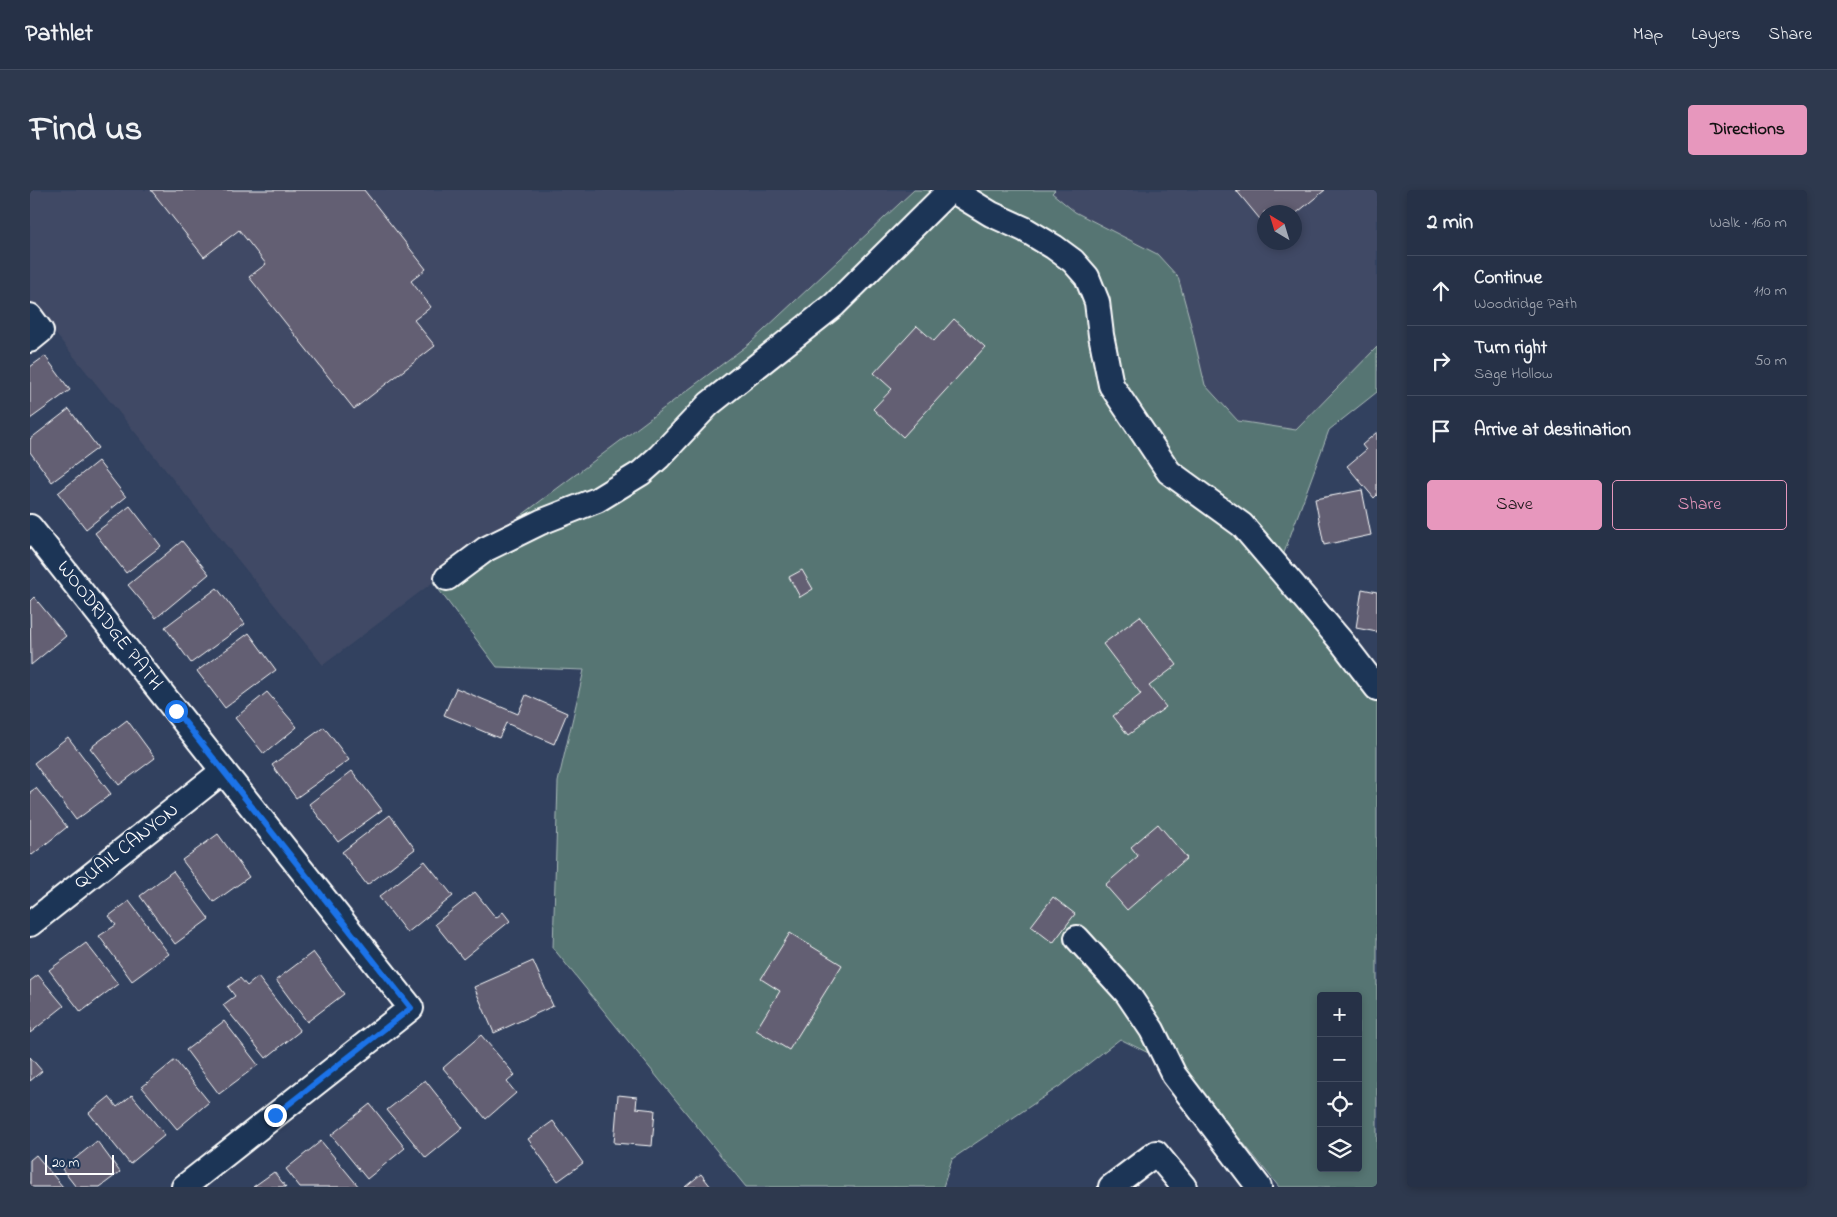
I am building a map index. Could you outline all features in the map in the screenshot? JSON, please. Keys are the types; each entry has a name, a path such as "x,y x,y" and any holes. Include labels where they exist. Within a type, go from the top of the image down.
{"street":[{"path":"447,578 486,549 541,522 597,500 641,473 659,457 709,404 834,305 951,190 991,214 1024,229 1054,247 1073,261 1087,277 1097,302 1101,335 1111,385 1169,472 1242,525 1341,641 1377,688"},
{"path":"30,316 42,331 30,340"},
{"name":"WOODRIDGE PATH","path":"31,531 411,1008 184,1187"},
{"name":"QUAIL CANYON","path":"30,924 223,771"},
{"path":"1077,938 1127,993 1152,1030 1174,1075 1259,1187"},
{"path":"1111,1187 1156,1153 1184,1187"}],"shaded area":[{"path":"30,190 914,190 749,344 323,665 30,302"},
{"path":"1001,190 1377,190 1377,392 1241,499"}],"green space":[{"path":"914,190 1055,190 1052,193 1075,212 1157,254 1178,277 1205,385 1238,421 1296,430 1377,347 1377,392 1329,430 1284,553 1377,670 1377,1187 1279,1187 1185,1071 1120,1039 1060,1086 952,1159 943,1187 746,1187 553,948 558,782 584,670 497,667 433,582 749,344"}],"building":[{"path":"151,190 364,190 426,269 411,281 431,307 414,320 435,346 354,409 249,277 266,264 239,230 204,257"},
{"path":"1236,190 1325,190 1302,209 1302,205 1257,205 1257,216"},
{"path":"954,319 985,347 903,437 873,409 892,389 874,373 917,326 934,341"},
{"path":"45,356 70,390 30,419 30,367"},
{"path":"69,409 98,448 52,482 30,452 30,439"},
{"path":"1377,432 1377,495 1374,498 1347,466 1366,450 1362,445"},
{"path":"98,461 126,497 86,529 58,493"},
{"path":"1362,490 1371,535 1324,545 1315,499"},
{"path":"130,506 161,546 126,573 95,533"},
{"path":"182,541 209,574 156,618 128,585"},
{"path":"802,570 813,589 800,597 789,577"},
{"path":"217,588 245,624 191,663 165,627"},
{"path":"1362,589 1377,592 1377,632 1356,628"},
{"path":"34,597 66,636 31,665 30,601"},
{"path":"1140,616 1177,665 1149,686 1166,707 1128,735 1113,716 1141,694 1103,644"},
{"path":"249,633 276,670 225,708 197,671"},
{"path":"456,688 518,714 526,695 567,713 554,744 506,723 499,738 444,715"},
{"path":"267,692 297,727 264,754 235,718"},
{"path":"127,720 155,758 119,785 90,748"},
{"path":"324,727 349,760 296,798 272,765"},
{"path":"68,737 111,794 76,820 34,763"},
{"path":"352,771 382,810 338,842 309,804"},
{"path":"36,788 67,827 32,855 30,853 30,792"},
{"path":"390,815 415,849 367,885 342,852"},
{"path":"1158,824 1187,858 1127,910 1105,885 1138,856 1131,847"},
{"path":"218,834 249,877 214,902 182,860"},
{"path":"425,861 453,896 407,933 379,897"},
{"path":"173,871 209,919 175,944 140,896"},
{"path":"475,892 496,918 503,912 510,921 463,959 435,924"},
{"path":"1053,897 1075,914 1053,943 1031,926"},
{"path":"129,901 169,954 132,981 99,936 116,925 109,916"},
{"path":"790,933 842,965 789,1050 756,1030 780,991 761,979"},
{"path":"86,943 118,984 81,1012 49,970"},
{"path":"313,952 344,994 307,1022 276,980"},
{"path":"533,961 553,1006 494,1033 474,987"},
{"path":"38,975 64,1006 30,1033 30,981"},
{"path":"258,977 300,1031 266,1058 223,1005 235,996 228,987 240,978 247,986"},
{"path":"224,1021 258,1065 219,1094 186,1050"},
{"path":"481,1035 515,1075 507,1082 516,1093 486,1119 443,1068"},
{"path":"30,1057 42,1071 30,1081"},
{"path":"175,1060 209,1102 177,1129 142,1087"},
{"path":"425,1080 463,1128 426,1158 387,1110"},
{"path":"132,1095 165,1135 130,1164 89,1113 109,1097 117,1107"},
{"path":"618,1095 637,1097 636,1108 655,1110 652,1146 614,1143"},
{"path":"370,1104 405,1148 367,1179 331,1135"},
{"path":"553,1121 583,1163 558,1181 528,1139"},
{"path":"97,1141 120,1172 100,1187 76,1187 62,1169"},
{"path":"321,1141 359,1187 300,1187 286,1169"},
{"path":"36,1155 63,1187 30,1187 30,1160"},
{"path":"274,1172 286,1187 253,1187"},
{"path":"701,1174 711,1187 685,1187"}],"route":[{"path":"176,711 411,1008 275,1115"}]}
